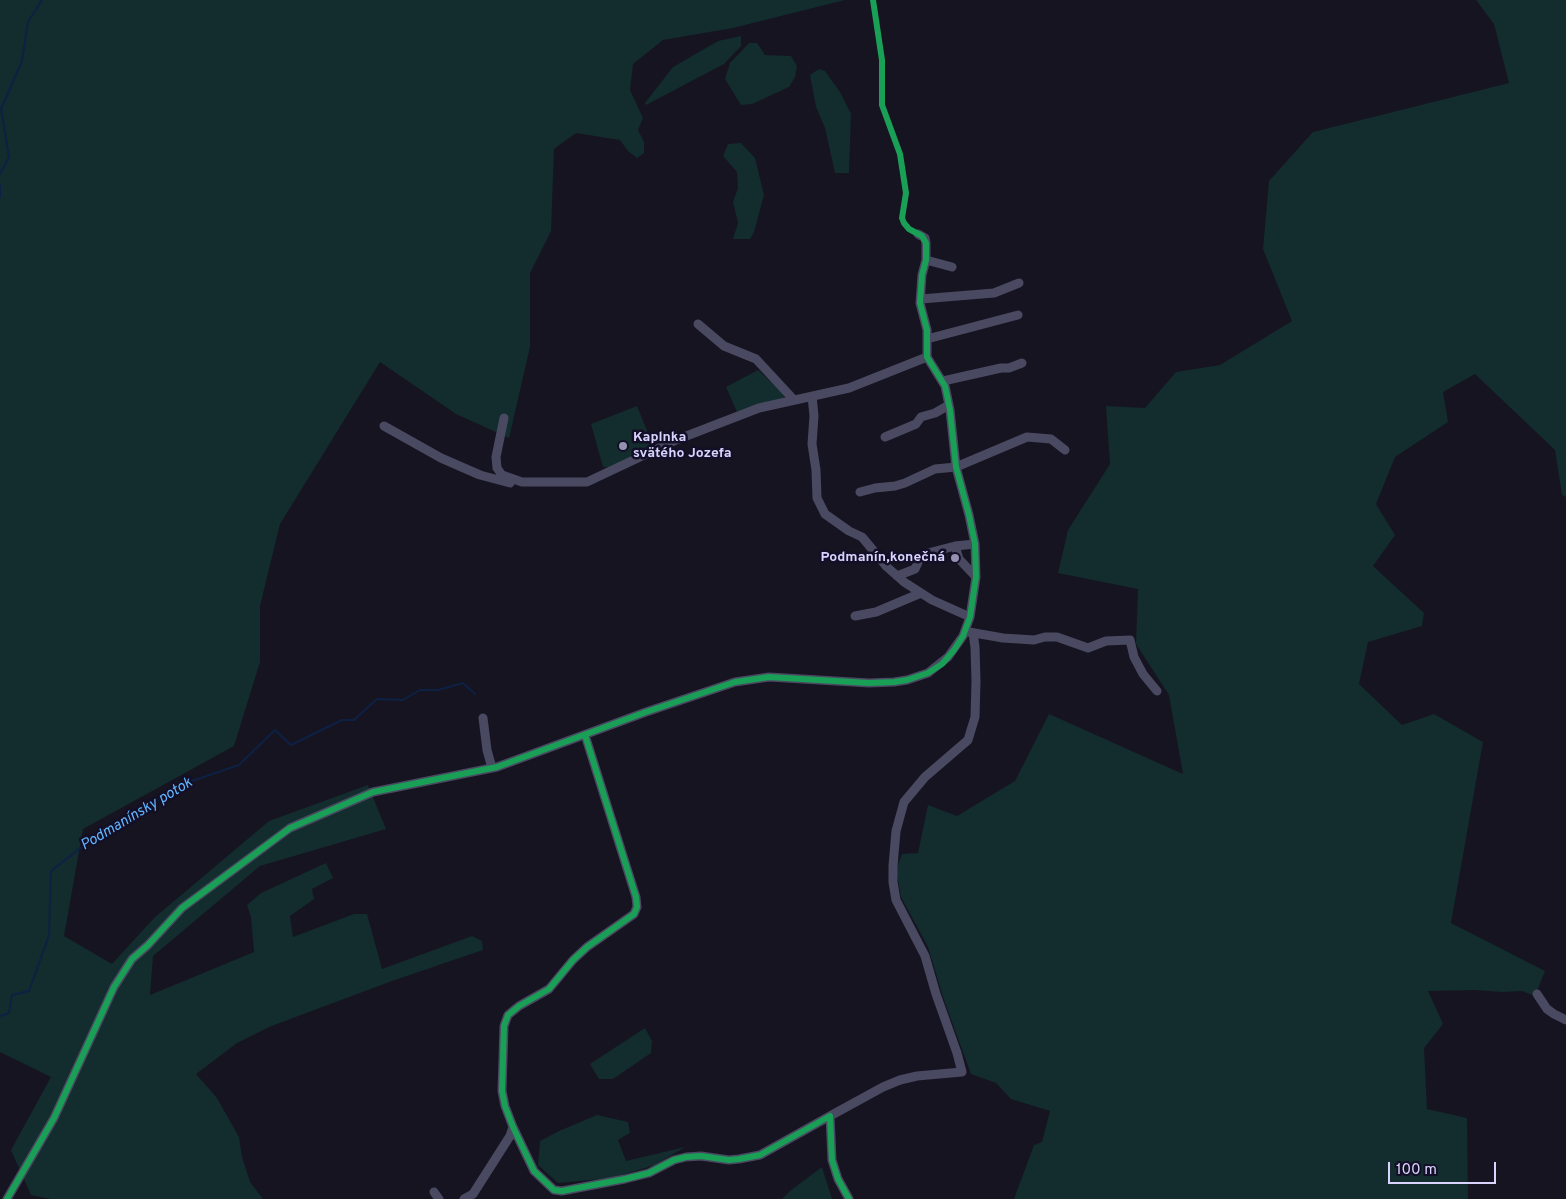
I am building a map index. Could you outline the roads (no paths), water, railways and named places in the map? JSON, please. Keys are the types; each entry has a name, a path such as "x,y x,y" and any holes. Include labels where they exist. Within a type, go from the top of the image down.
{"street":[{"path":"585,735 636,896 637,907 634,914 587,947 573,960 549,989 519,1006 508,1015 504,1026 502,1091 504,1106 534,1171 554,1190 562,1195 633,1177 686,1157 701,1156 729,1160 760,1155 883,1086 917,1076 962,1072 925,956 896,900 893,882 896,830 904,802 925,777 968,740 975,717 976,664 969,632 976,576 975,544 956,467 945,386 927,357 927,330 920,303 922,275 926,260 926,243 922,236 918,234"},
{"path":"926,260 952,267"},
{"path":"921,299 994,293 1019,283"},
{"path":"927,339 1018,315"},
{"path":"698,324 724,346 756,359 794,400"},
{"path":"384,426 441,458 480,475 510,483 588,482 676,440 759,408 849,388 927,357"},
{"path":"943,381 1009,368 1022,363"},
{"path":"812,396 814,416 812,444 817,498 825,514 849,531 862,537 897,576 921,594 970,618"},
{"path":"885,438 916,424 922,417 935,413 949,405"},
{"path":"504,418 496,457 497,468 502,475 522,482"},
{"path":"860,492 905,483 935,468 956,467 1027,437 1051,439 1065,450"},
{"path":"897,576 914,568 920,558 928,553 955,546 975,544"},
{"path":"955,546 959,559 976,576"},
{"path":"855,616 876,612 921,594"},
{"path":"969,632 1034,640 1045,637 1057,637 1088,648 1106,641 1130,640 1138,666 1157,691"},
{"path":"7,1199 54,1118 114,987 132,959 148,945 182,908 290,828 373,792 492,768 688,697 748,679 780,677 882,683 920,676 934,670 969,632"},
{"path":"482,718 492,768"},
{"path":"1537,994 1547,1009 1566,1020"},
{"path":"830,1116 832,1160 838,1179 849,1199"},
{"path":"464,1199 473,1194 510,1136 513,1127"}],"waterway":[{"path":"0,174 9,157 1,109 22,61 28,22 42,0"},
{"path":"0,185 0,197"},
{"name":"Podmanínsky potok","path":"0,1016 9,1013 12,995 29,991 49,935 51,871 92,839 189,782 239,765 275,730 291,745 342,720 354,720 377,699 403,700 420,690 438,690 463,683 475,694"}],"place":[{"name":"Kaplnka svätého Jozefa","path":"623,446"},
{"name":"Podmanín,konečná","path":"955,558"}]}
